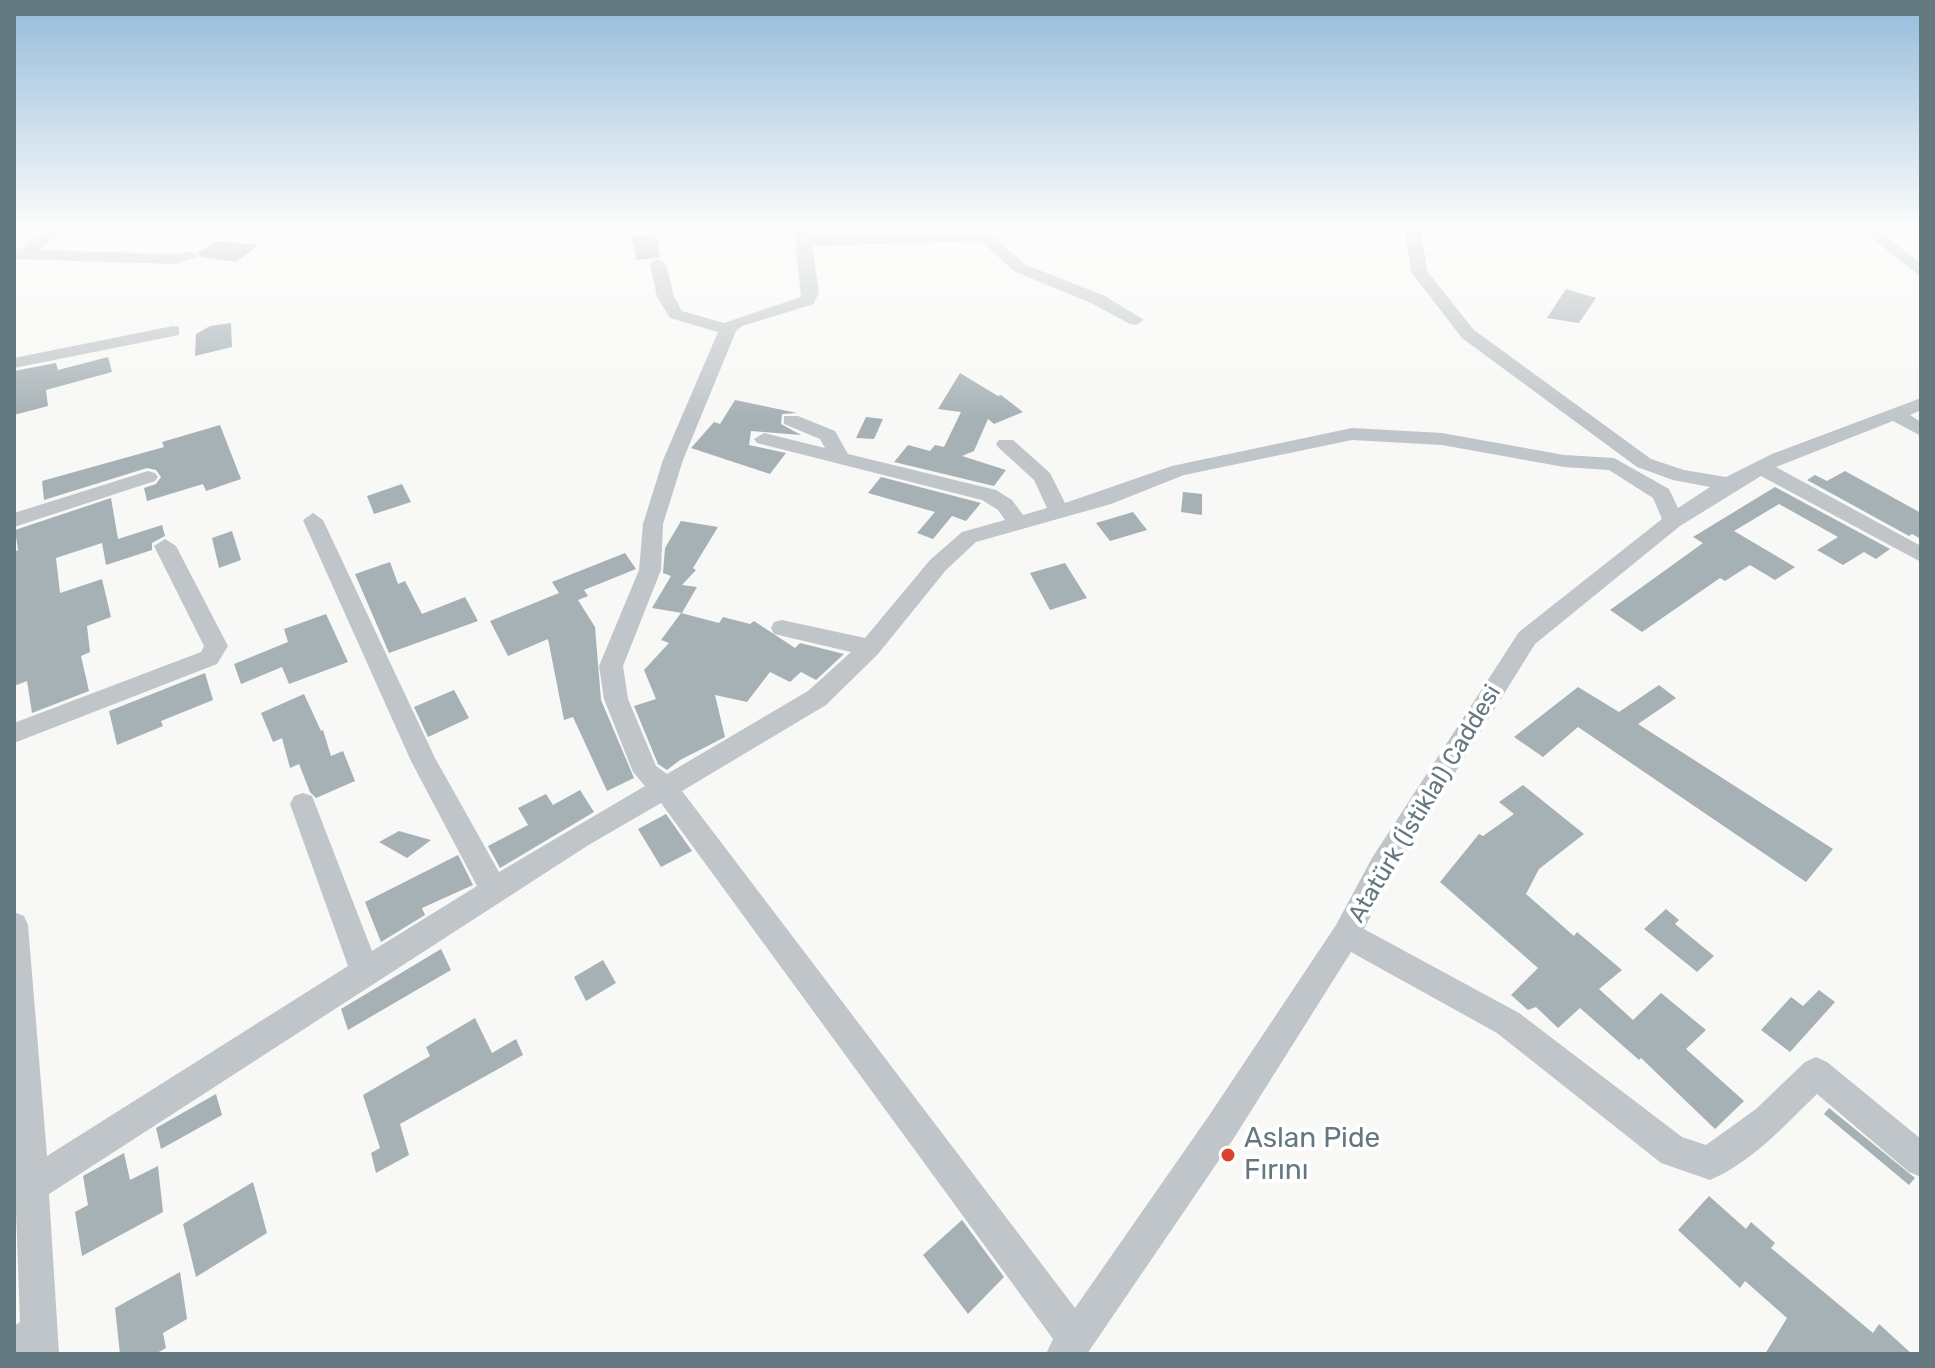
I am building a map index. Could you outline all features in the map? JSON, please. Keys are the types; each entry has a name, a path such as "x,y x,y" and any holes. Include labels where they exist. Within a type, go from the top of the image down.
{"street":[{"path":"662,292 670,312 685,319 728,329"},
{"path":"811,292 808,300 736,322 728,329 720,355 673,460 653,524 650,570 611,666 616,699 646,772 665,788 1070,1346"},
{"path":"1079,292 1136,320"},
{"path":"1435,292 1468,334 1644,463 1680,476 1729,484"},
{"path":"14,363 173,331"},
{"name":"Atatürk (İstiklal) Caddesi","path":"1070,1346 1220,1129 1346,934 1382,866 1527,638 1673,521 1729,484 1779,458 1921,404"},
{"path":"1895,414 1921,430"},
{"path":"791,420 828,435 839,456"},
{"path":"27,1198 365,972 494,890 817,698 870,648 938,565 969,537 1059,512 1179,470 1352,434 1442,439 1564,461 1614,464 1662,494 1673,521"},
{"path":"764,439 989,495 1005,505 1017,522"},
{"path":"1006,444 1043,477 1059,512"},
{"path":"1762,468 1921,555"},
{"path":"14,520 148,477"},
{"path":"313,520 424,761 494,890"},
{"path":"14,733 209,658 216,646 165,546"},
{"path":"782,628 870,648"},
{"path":"303,804 365,972"},
{"path":"14,925 27,1198 30,1344"},
{"path":"1346,934 1508,1023 1673,1151 1710,1163 1767,1120 1816,1073 1921,1160"}],"building":[{"path":"1564,292 1596,298 1579,323 1547,318"},
{"path":"231,323 232,347 195,356 196,334 210,326"},
{"path":"108,357 112,372 46,390 48,406 14,415 14,371 56,363 58,370"},
{"path":"960,373 1001,395 1023,412 994,424 988,419 974,451 962,456 1006,470 994,486 894,462 908,445 930,451 935,445 944,447 961,412 938,409"},
{"path":"735,400 797,413 782,414 781,424 801,435 751,431 749,445 786,453 770,474 691,448 714,422 720,424"},
{"path":"866,417 883,419 874,439 856,438"},
{"path":"220,425 241,479 206,491 203,484 147,501 144,488 156,484 161,477 156,470 147,468 44,500 42,481 164,447 162,442"},
{"path":"1845,471 1921,513 1921,539 1912,534 1909,536 1807,480 1815,475 1827,481"},
{"path":"881,477 981,503 966,521 952,516 933,539 917,533 935,512 868,493"},
{"path":"402,484 411,502 374,514 367,496"},
{"path":"1775,487 1890,549 1876,559 1864,552 1843,565 1817,550 1838,537 1779,504 1734,531 1795,567 1775,580 1750,565 1725,581 1720,578 1642,632 1610,610 1703,543 1693,537"},
{"path":"1183,492 1202,494 1202,515 1181,512"},
{"path":"111,498 118,539 162,525 165,536 152,543 152,550 106,565 102,543 56,558 60,593 102,579 111,617 87,626 90,652 81,656 89,691 32,713 27,681 14,686 14,552 18,550 15,530"},
{"path":"1133,512 1147,530 1110,541 1096,523"},
{"path":"681,521 718,527 693,568 696,570 682,585 697,587 682,613 652,608 671,576 663,573 665,548"},
{"path":"232,531 241,560 219,568 212,538"},
{"path":"625,553 636,569 584,590 588,596 578,600 595,627 601,700 634,778 607,791 573,717 564,720 548,639 508,656 490,621 559,593 552,582"},
{"path":"390,562 398,584 405,581 422,614 465,597 478,621 389,653 355,574"},
{"path":"1065,563 1087,598 1050,610 1030,573"},
{"path":"681,613 719,623 723,617 750,624 754,621 795,648 800,643 844,654 816,680 801,672 790,682 770,672 747,702 715,695 725,737 667,770 658,764 634,706 656,699 644,670 669,643 661,640"},
{"path":"326,614 348,662 289,684 282,667 241,684 234,664 288,642 284,629"},
{"path":"205,673 213,700 161,721 163,726 117,745 109,711"},
{"path":"1659,685 1676,698 1638,724 1833,849 1806,882 1578,727 1543,757 1514,737 1578,687 1619,712"},
{"path":"454,690 469,718 428,737 414,707"},
{"path":"304,694 323,730 331,756 343,751 355,781 316,798 310,792 299,764 290,768 282,738 273,742 261,713"},
{"path":"1523,785 1584,834 1539,869 1526,894 1574,936 1577,932 1622,970 1599,989 1633,1020 1661,993 1706,1030 1686,1049 1744,1101 1715,1129 1641,1058 1639,1060 1580,1008 1558,1028 1536,1007 1528,1010 1511,995 1538,968 1440,882 1479,834 1483,836 1514,814 1499,802"},
{"path":"580,790 594,812 500,868 488,846 528,825 518,808 546,794 553,805"},
{"path":"666,814 692,851 661,867 638,829"},
{"path":"399,831 431,840 407,858 379,842"},
{"path":"458,855 473,885 422,908 425,915 381,942 365,902"},
{"path":"1666,909 1679,920 1675,924 1714,956 1697,972 1644,929"},
{"path":"441,949 451,970 348,1030 341,1009"},
{"path":"603,960 616,983 586,1001 574,977"},
{"path":"1819,990 1835,1002 1790,1052 1761,1030 1791,997 1803,1006"},
{"path":"475,1018 492,1053 516,1039 523,1055 400,1124 409,1155 376,1173 371,1153 380,1148 363,1095 430,1056 426,1047"},
{"path":"216,1094 222,1115 161,1149 156,1128"},
{"path":"1829,1108 1915,1178 1909,1185 1824,1114"},
{"path":"124,1153 130,1180 158,1166 163,1212 82,1256 75,1212 88,1205 83,1176"},
{"path":"253,1182 267,1233 196,1277 183,1224"},
{"path":"1709,1196 1746,1229 1751,1222 1775,1243 1771,1248 1873,1333 1879,1324 1912,1354 1765,1354 1787,1318 1745,1281 1740,1288 1678,1230"},
{"path":"962,1220 1004,1277 968,1314 923,1255"},
{"path":"180,1272 187,1319 163,1333 166,1348 155,1354 120,1354 115,1308"}],"place":[{"name":"Aslan Pide Fırını","path":"1228,1155"}]}
